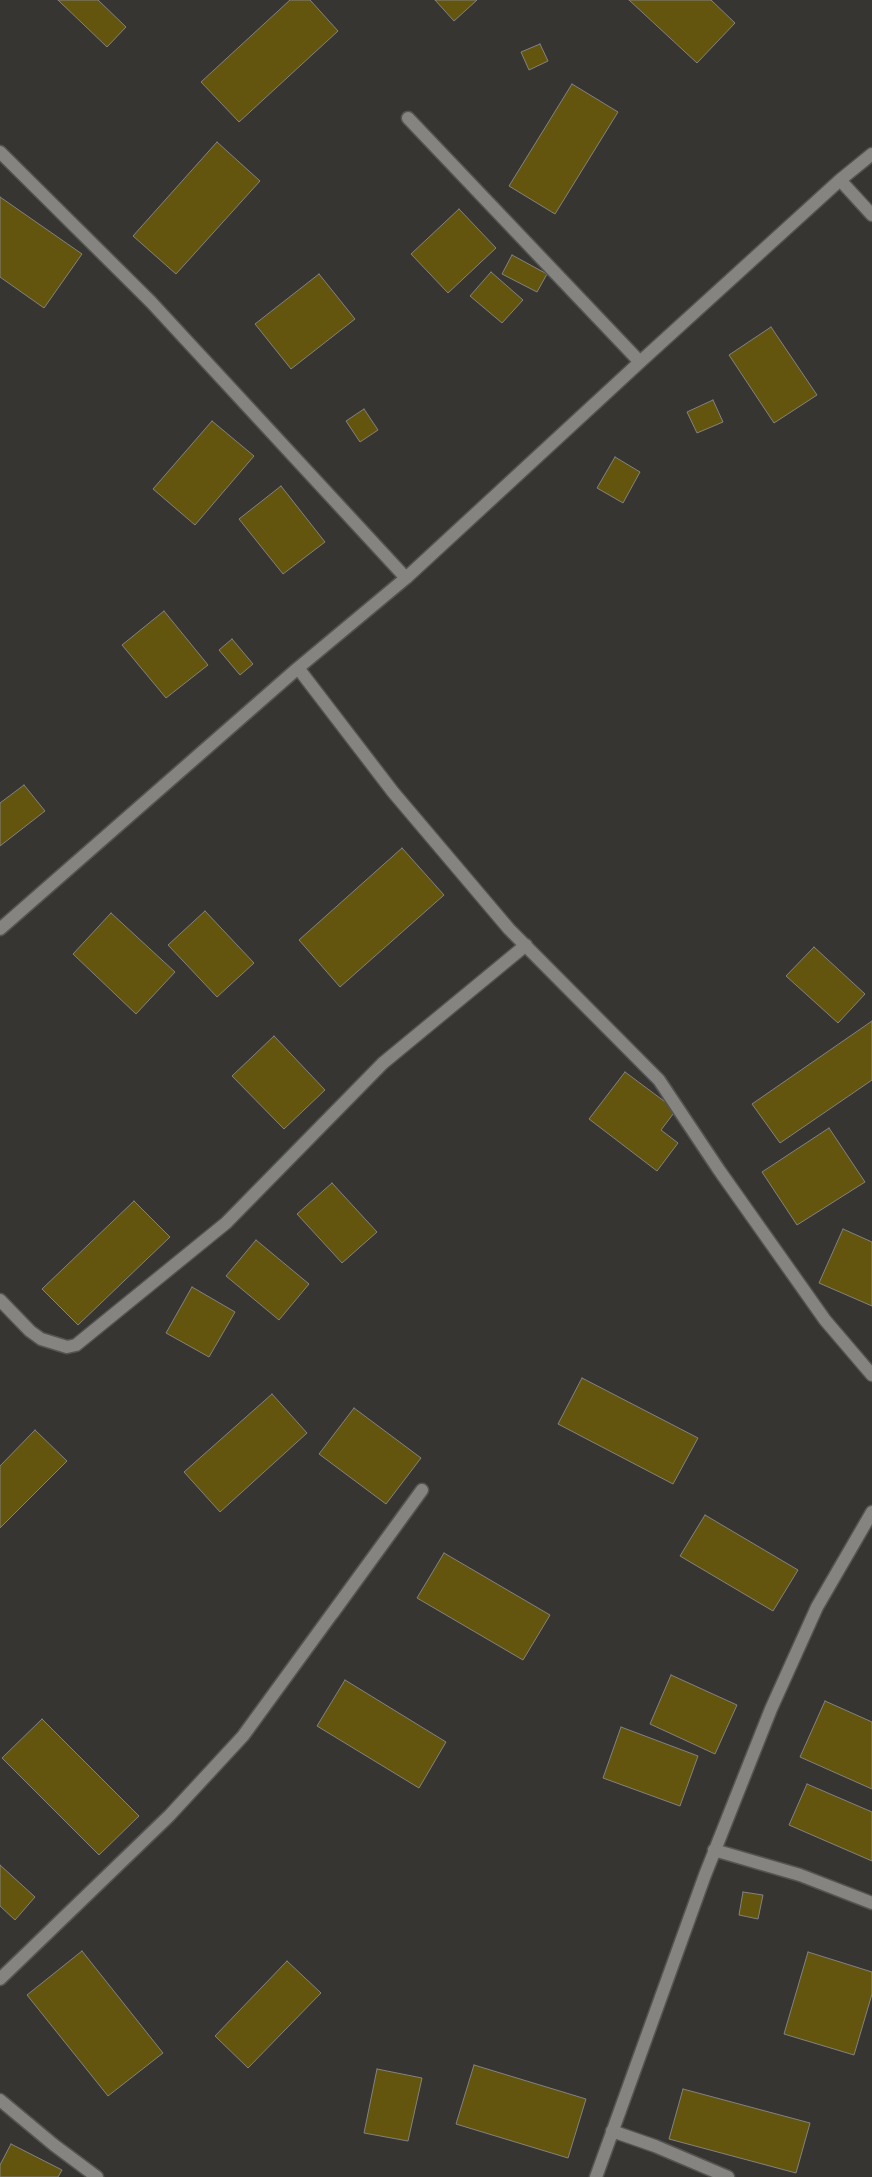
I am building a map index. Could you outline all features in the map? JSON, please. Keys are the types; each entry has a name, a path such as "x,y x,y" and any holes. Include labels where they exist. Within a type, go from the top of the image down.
{"street":[{"path":"408,118 640,362"},
{"path":"0,152 151,302 406,578"},
{"path":"0,929 298,668 406,578 840,180 872,154"},
{"path":"840,180 872,215"},
{"path":"298,668 393,792 509,929 659,1080 719,1170 825,1320 872,1375"},
{"path":"0,1300 30,1331 41,1339 67,1346 76,1345 226,1223 383,1063 526,945"},
{"path":"373,1548 422,1490"},
{"path":"332,1614 422,1490"},
{"path":"0,1979 169,1816 243,1736 422,1490"},
{"path":"596,2177 714,1850 771,1709 817,1607 872,1512"},
{"path":"714,1850 800,1875 872,1903"},
{"path":"0,2100 54,2145 98,2177"},
{"path":"612,2131 655,2146 728,2177"}],"building":[{"path":"58,0 98,0 126,27 107,47"},
{"path":"290,0 310,0 338,31 239,122 201,82"},
{"path":"435,0 477,0 454,21"},
{"path":"629,0 711,0 735,23 697,63"},
{"path":"540,44 548,61 529,70 521,52"},
{"path":"572,84 618,112 555,214 509,186"},
{"path":"217,142 260,181 176,274 133,236"},
{"path":"0,197 82,254 44,308 0,277"},
{"path":"459,209 496,248 448,293 411,254"},
{"path":"512,255 547,274 537,292 502,274"},
{"path":"491,272 523,300 502,323 470,296"},
{"path":"319,274 355,319 291,369 255,324"},
{"path":"771,327 817,395 774,423 729,355"},
{"path":"713,400 723,422 697,433 687,412"},
{"path":"364,409 378,430 360,442 346,421"},
{"path":"212,421 254,456 195,525 153,489"},
{"path":"615,457 640,472 623,503 597,488"},
{"path":"281,486 325,542 283,574 239,519"},
{"path":"164,611 208,665 166,698 122,645"},
{"path":"232,639 253,664 240,675 219,650"},
{"path":"24,785 45,811 0,846 0,803"},
{"path":"402,848 444,895 340,987 299,940"},
{"path":"205,911 254,963 217,997 168,945"},
{"path":"111,913 175,972 136,1014 73,954"},
{"path":"814,947 865,994 838,1023 786,976"},
{"path":"872,1021 872,1080 780,1143 752,1104"},
{"path":"274,1036 325,1090 284,1129 232,1076"},
{"path":"625,1072 676,1110 661,1130 678,1143 657,1171 589,1119"},
{"path":"829,1128 865,1182 797,1225 762,1172"},
{"path":"332,1183 377,1232 342,1263 297,1214"},
{"path":"134,1201 170,1237 78,1325 42,1289"},
{"path":"843,1229 872,1242 872,1306 819,1283"},
{"path":"256,1240 309,1284 279,1320 226,1276"},
{"path":"192,1287 235,1312 209,1357 166,1333"},
{"path":"582,1378 698,1438 673,1484 558,1424"},
{"path":"272,1394 307,1433 220,1512 184,1472"},
{"path":"354,1408 421,1458 386,1504 319,1454"},
{"path":"35,1430 67,1461 0,1528 0,1466"},
{"path":"705,1515 798,1570 773,1611 680,1556"},
{"path":"444,1553 550,1615 523,1660 417,1598"},
{"path":"671,1675 737,1705 715,1754 650,1724"},
{"path":"345,1680 446,1742 419,1788 317,1726"},
{"path":"825,1701 872,1722 872,1789 800,1757"},
{"path":"42,1719 139,1816 99,1855 2,1758"},
{"path":"621,1727 698,1756 680,1806 603,1778"},
{"path":"807,1784 872,1812 872,1861 789,1825"},
{"path":"0,1865 35,1897 15,1920 0,1906"},
{"path":"743,1892 763,1895 758,1919 739,1915"},
{"path":"82,1951 163,2053 108,2096 27,1995"},
{"path":"808,1952 872,1972 872,1994 854,2055 784,2034"},
{"path":"287,1961 321,1993 248,2068 215,2036"},
{"path":"474,2065 586,2099 568,2158 456,2124"},
{"path":"377,2069 422,2078 408,2141 364,2133"},
{"path":"683,2089 810,2123 796,2173 669,2139"},
{"path":"11,2144 62,2170 58,2177 0,2177 0,2165"}]}
